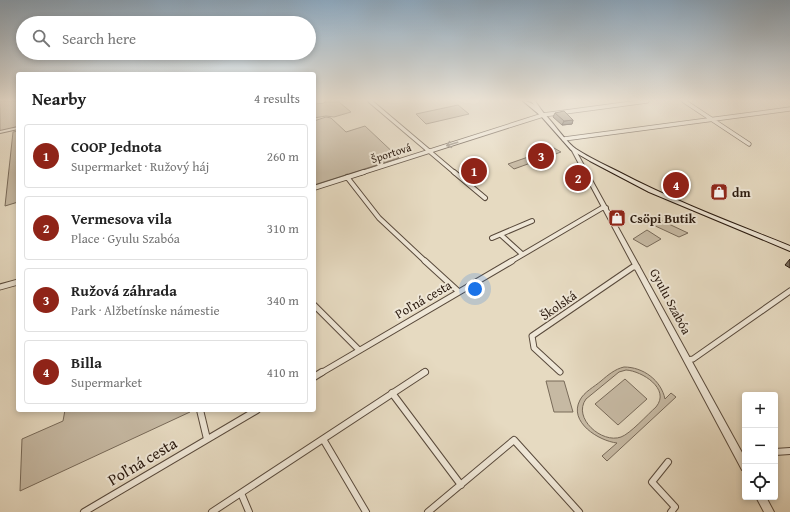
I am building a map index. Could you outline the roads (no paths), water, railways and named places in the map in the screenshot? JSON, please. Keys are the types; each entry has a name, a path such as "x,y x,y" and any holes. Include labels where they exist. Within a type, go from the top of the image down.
{"main road":[{"path":"552,125 573,149 651,191 790,249"}],"street":[{"path":"398,125 485,198"},
{"name":"Športová","path":"316,187 512,125"},
{"path":"564,139 673,125"},
{"path":"719,125 749,144"},
{"path":"0,132 16,128"},
{"name":"Gyulu Szabóa","path":"573,149 687,360 741,453 744,464"},
{"path":"579,160 590,158"},
{"path":"347,177 379,218 459,292"},
{"name":"Poľná cesta","path":"316,376 522,254 602,208 606,208"},
{"path":"492,238 532,222"},
{"path":"500,235 522,254"},
{"name":"Školská","path":"560,372 534,348 532,336 633,267 637,267"},
{"path":"0,287 16,283"},
{"path":"687,360 693,359 789,293"},
{"path":"316,307 359,350"},
{"path":"212,512 425,372"},
{"path":"392,393 461,485"},
{"path":"201,412 208,439"},
{"name":"Poľná cesta","path":"84,512 254,412"},
{"path":"323,439 366,512"},
{"path":"428,512 514,440 579,512"},
{"path":"778,452 790,451"},
{"path":"668,462 652,482 675,507 671,512"},
{"path":"241,493 249,512"},
{"path":"763,500 769,512"}],"place":[{"name":"Ružová záhrada","path":"541,156"},
{"name":"COOP Jednota","path":"474,171"},
{"name":"Vermesova vila","path":"578,178"},
{"name":"Billa","path":"676,185"},
{"name":"dm","path":"719,192"},
{"name":"Csöpi Butik","path":"617,218"}]}
